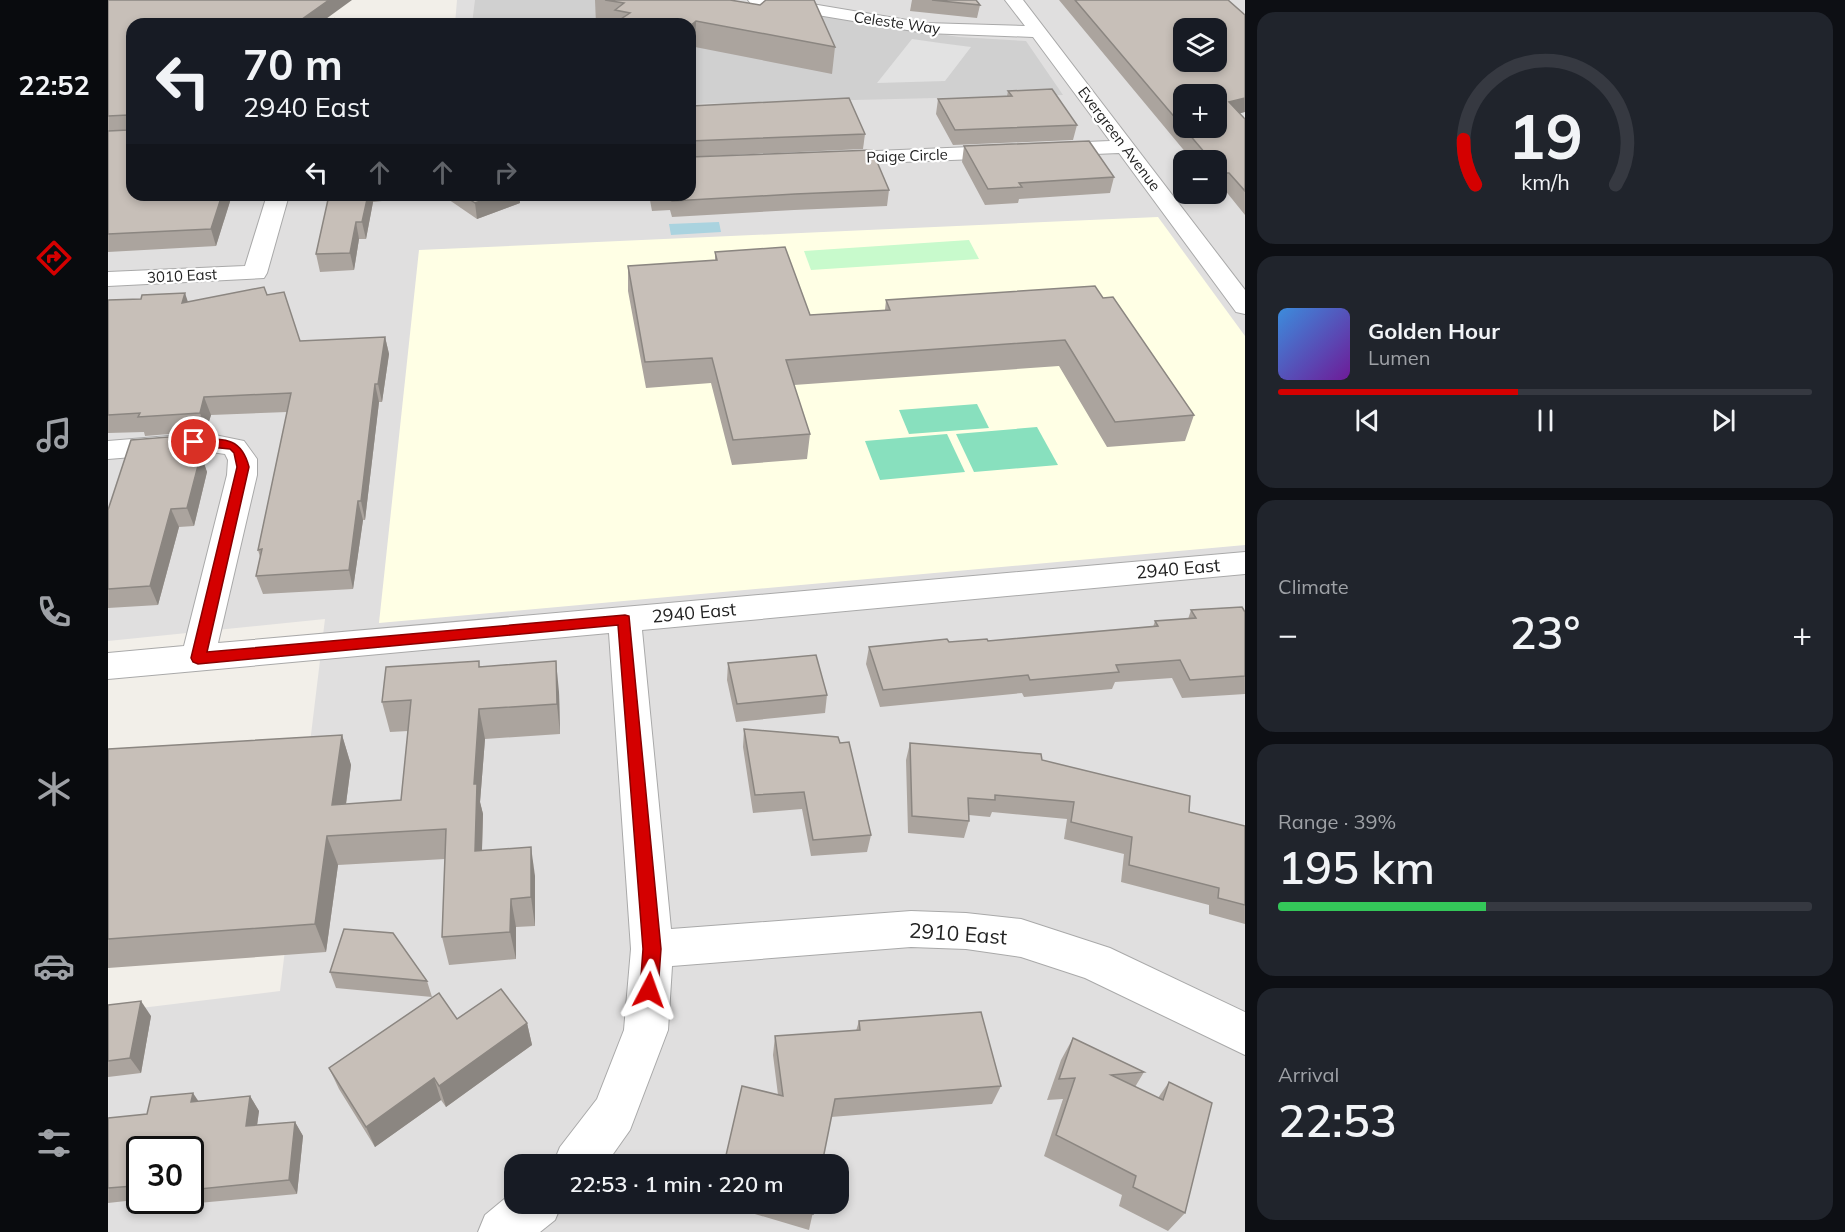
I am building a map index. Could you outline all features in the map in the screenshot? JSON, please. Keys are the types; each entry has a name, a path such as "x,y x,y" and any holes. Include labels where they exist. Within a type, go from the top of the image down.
{"street":[{"name":"Celeste Way","path":"757,0 925,28 1038,32"},
{"name":"Evergreen Avenue","path":"1014,0 1245,307"},
{"name":"Paige Circle","path":"807,160 1124,147"},
{"name":"3010 East","path":"108,279 255,273 276,201"},
{"path":"108,450 206,442 234,447 243,459 242,475 198,658"},
{"name":"2940 East","path":"108,666 1245,563"},
{"path":"584,1154 614,1114 646,1030 652,949 625,620"},
{"name":"2910 East","path":"652,949 911,929 966,931 1021,938 1095,962 1245,1034"},
{"path":"502,1232 524,1214"}],"shaded area":[{"path":"457,0 1245,0 1245,1232 108,1232 108,1012 280,991 325,619 108,641 108,69 126,164 126,201 696,201 696,18 456,18"},
{"path":"475,0 724,0 959,37 1026,41 1063,95 696,104 696,18 473,18"},
{"path":"912,39 971,47 945,81 877,83"},
{"path":"1158,217 1245,336 1245,545 379,623 419,250"}],"green space":[{"path":"969,240 979,259 811,270 804,251"},
{"path":"977,404 989,428 909,434 899,410"},
{"path":"1037,427 1058,465 974,472 956,434"},
{"path":"947,434 965,472 880,480 865,441"}],"water":[{"path":"719,222 721,232 671,235 669,224"}],"building":[{"path":"108,0 329,0 304,18 126,18 126,115 108,116"},
{"path":"605,0 730,0 760,5 766,0 814,0 835,47 696,21 696,18 622,18 630,13 615,10 624,3"},
{"path":"932,0 976,0 980,5"},
{"path":"1075,0 1228,0 1245,15 1245,98 1229,102 1245,119 1245,191 1227,173 1227,150 1202,150 1192,138 1227,138 1227,84 1173,84 1173,115"},
{"path":"1052,89 1077,125 955,130 938,99 1012,96 1008,91"},
{"path":"849,98 865,134 696,141 696,106"},
{"path":"126,130 126,201 220,201 211,229 108,234 108,131"},
{"path":"1089,141 1114,177 1019,183 1022,187 988,189 964,146"},
{"path":"872,150 889,190 696,200 696,157"},
{"path":"328,201 367,201 362,222 356,222 350,253 316,254"},
{"path":"785,247 810,315 890,310 886,300 1095,286 1103,298 1113,297 1194,415 1115,422 1065,340 786,360 810,434 733,440 712,358 645,362 628,266 717,260 715,252"},
{"path":"264,287 267,295 284,292 300,341 385,337 378,384 375,384 361,501 358,501 349,570 256,576 262,549 258,550 291,393 204,397 200,413 138,417 140,413 108,415 108,300 141,299 142,295 185,293 182,303"},
{"path":"193,435 188,454 201,454 187,508 171,509 150,586 108,589 108,510 131,440"},
{"path":"1242,607 1245,612 1245,676 1190,680 1180,660 1116,665 1119,672 1030,680 1028,675 883,690 869,647 947,639 949,642 987,639 988,641 1158,626 1155,621 1196,618 1191,610"},
{"path":"816,655 827,695 737,704 728,663"},
{"path":"479,661 479,667 556,661 557,704 479,709 474,784 477,784 475,851 531,847 531,897 511,899 510,932 442,937 446,829 327,836 315,924 108,939 108,749 342,735 332,805 401,800 411,700 382,702 386,667"},
{"path":"744,729 838,737 840,743 849,742 871,835 813,840 804,792 755,795"},
{"path":"910,743 1041,754 1042,760 1190,796 1189,812 1245,826 1245,905 1218,898 1219,888 1129,865 1132,837 1071,822 1074,802 995,795 995,800 968,798 969,821 912,816"},
{"path":"344,929 393,933 427,981 330,972"},
{"path":"501,989 527,1023 439,1086 434,1078 366,1127 329,1068 439,993 457,1019"},
{"path":"141,1001 130,1058 108,1061 108,1005"},
{"path":"981,1012 1001,1086 835,1099 824,1154 726,1154 742,1086 783,1096 775,1036 860,1030 859,1021"},
{"path":"1073,1038 1144,1072 1111,1075 1163,1100 1169,1082 1212,1103 1185,1213 1133,1187 1136,1176 1056,1135 1075,1078 1059,1079"},
{"path":"193,1093 191,1102 250,1096 246,1126 295,1122 289,1180 204,1189 204,1136 126,1136 126,1187 108,1188 108,1118 147,1114 151,1097"}],"route":[{"path":"194,442 215,442 234,447 243,459 242,475 198,658 625,620 652,949 649,990"}]}
